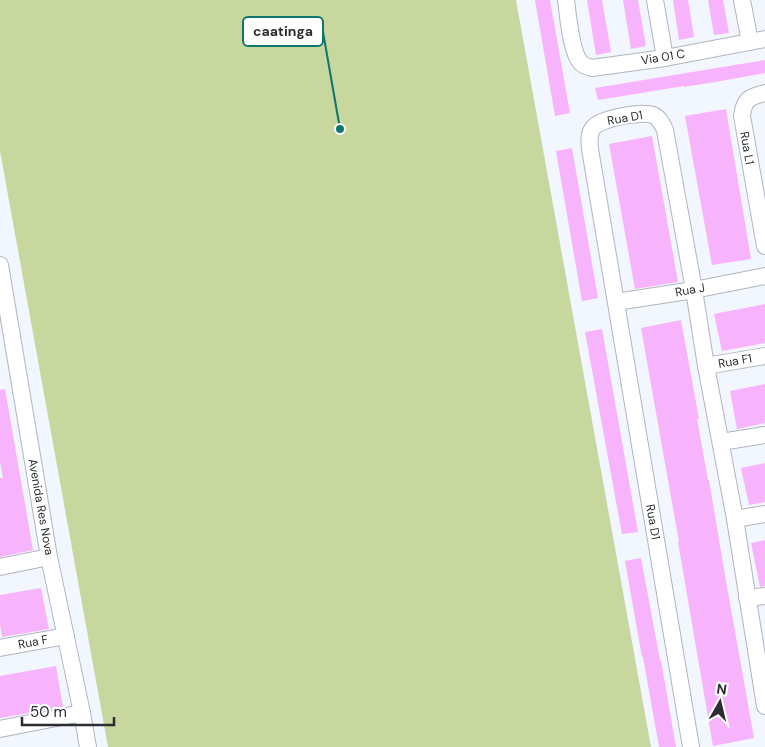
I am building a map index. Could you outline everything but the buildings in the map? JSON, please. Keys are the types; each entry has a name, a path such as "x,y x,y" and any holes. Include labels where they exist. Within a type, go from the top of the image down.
{"street":[{"name":"Via 01 C","path":"566,0 576,54 582,64 592,68 665,58 758,41"},
{"path":"655,0 665,58"},
{"path":"742,0 758,41"},
{"name":"Rua L1","path":"765,93 747,100 743,105 742,116 765,246"},
{"name":"Rua D1","path":"691,747 591,155 589,135 596,125 605,121 641,114 652,115 660,120 665,130 762,674 765,706"},
{"name":"Avenida Res Nova","path":"0,265 49,557 88,747"},
{"name":"Rua J","path":"616,302 694,290 765,276"},
{"name":"Rua F1","path":"706,366 765,356"},
{"path":"720,442 765,435"},
{"path":"735,519 765,514"},
{"path":"0,567 49,557"},
{"path":"747,598 765,596"},
{"name":"Rua F","path":"0,648 66,636"},
{"path":"0,729 82,713"}],"green space":[{"path":"0,0 516,0 651,747 108,747 0,151"}],"place":[{"name":"caatinga","path":"340,129"}]}
